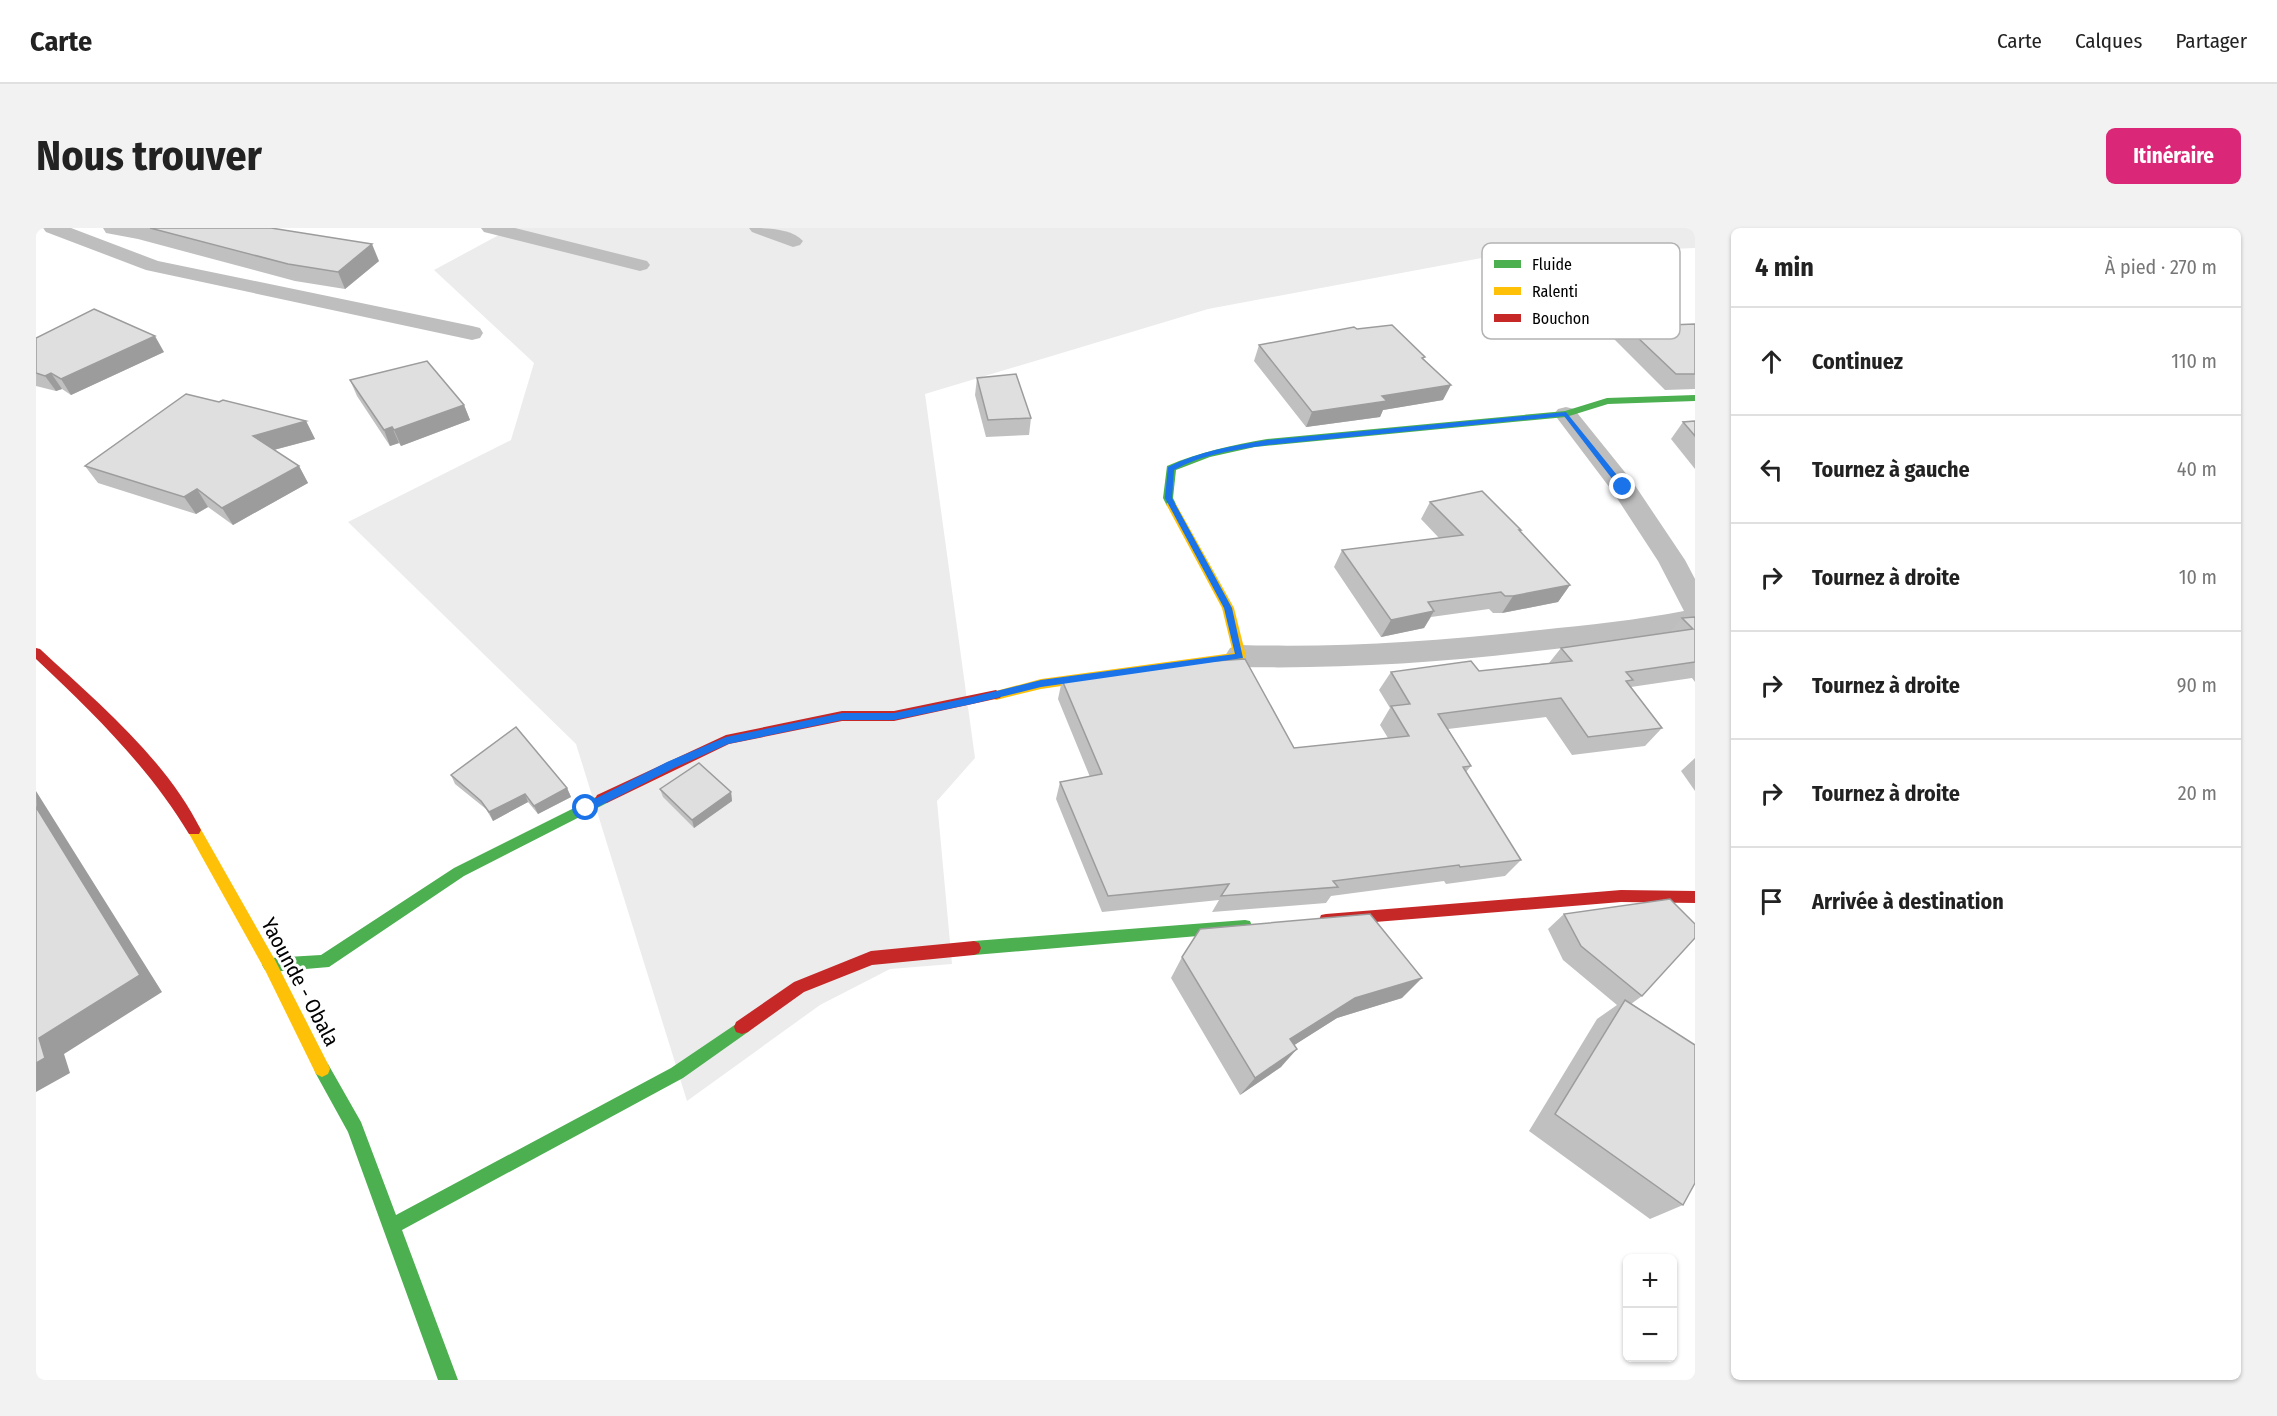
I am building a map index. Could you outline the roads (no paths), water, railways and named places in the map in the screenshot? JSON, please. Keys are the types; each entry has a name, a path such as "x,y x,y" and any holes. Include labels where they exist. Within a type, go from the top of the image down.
{"main road":[{"path":"270,965 324,962 459,872 670,765 726,740 842,716 894,716 972,701 1041,684 1240,656 1228,608 1168,498 1171,468 1188,460 1220,450 1267,442 1566,414 1607,401 1695,398"},
{"name":"Yaounde - Obala","path":"36,652 114,726 155,771 190,823 270,965 306,1040 355,1128 448,1380"},
{"path":"1315,921 1621,896 1695,897"},
{"path":"392,1226 677,1073 799,987 871,958 1256,925"}],"street":[{"path":"36,240 52,228 153,266 472,333"},
{"path":"491,228 640,265"},
{"path":"759,228 793,241"},
{"path":"1566,414 1623,487 1671,560 1695,605"},
{"path":"1240,656 1282,658 1459,650 1649,629 1695,619"}]}
